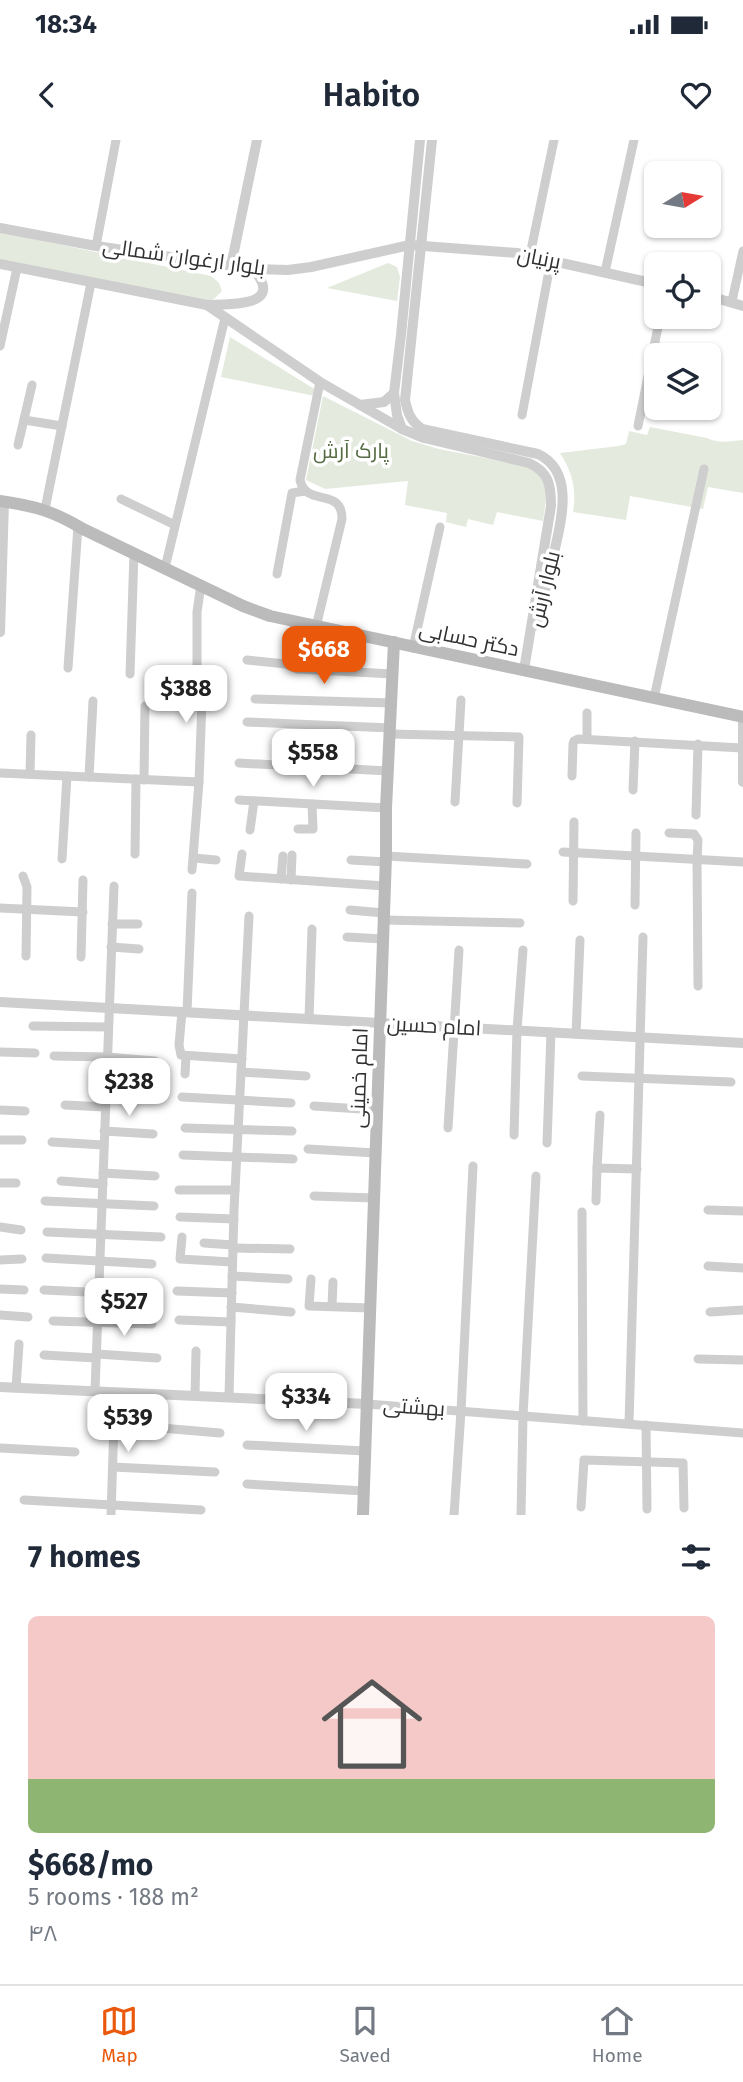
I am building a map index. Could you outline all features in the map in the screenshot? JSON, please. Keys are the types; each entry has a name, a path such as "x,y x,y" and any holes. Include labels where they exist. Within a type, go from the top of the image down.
{"main road":[{"name":"دکتر حسابی","path":"2,501 58,514 243,606 270,616 743,717"},
{"name":"امام خمینی","path":"363,1515 386,808 394,699 394,642"}],"street":[{"path":"96,246 116,140"},
{"path":"231,266 257,140"},
{"name":"بلوار آرش","path":"420,140 405,401 412,422 422,429 538,454 548,458 555,468 563,494 561,521 542,606 527,651"},
{"name":"بلوار آرش","path":"432,140 394,393 397,415 402,429 424,438 529,463 540,468 547,479 551,506 527,651"},
{"path":"530,255 554,140"},
{"path":"605,272 634,140"},
{"name":"بلوار ارغوان شمالی","path":"0,228 96,246 253,269 288,270 311,267 415,245"},
{"name":"پرنیان","path":"415,245 530,255 644,281"},
{"path":"737,303 743,251"},
{"path":"522,415 551,260"},
{"name":"بلوار ارغوان شمالی","path":"0,264 207,305"},
{"path":"0,346 17,268"},
{"path":"207,305 256,300 263,293 264,286 253,269"},
{"path":"45,509 91,284"},
{"path":"207,305 320,383 402,429"},
{"path":"165,568 225,318"},
{"path":"638,426 658,329"},
{"path":"316,627 342,519 342,511 335,500 309,494 300,480 320,383"},
{"path":"18,445 32,385"},
{"path":"358,405 384,402 394,393"},
{"path":"24,420 62,426"},
{"path":"654,698 704,469"},
{"path":"277,574 292,493 305,491"},
{"path":"121,499 175,525"},
{"path":"0,632 2,501"},
{"path":"68,668 78,526"},
{"path":"413,648 440,527"},
{"path":"130,674 134,553"},
{"path":"192,870 202,701 197,669 197,612 201,585"},
{"path":"286,664 295,623"},
{"path":"524,670 527,651"},
{"path":"247,660 286,664 297,669 393,674"},
{"path":"255,699 394,699"},
{"path":"455,802 461,700"},
{"path":"89,777 93,701"},
{"path":"135,854 145,706"},
{"path":"587,713 587,739"},
{"path":"743,717 743,782"},
{"path":"247,722 519,737 517,803"},
{"path":"30,774 31,735"},
{"path":"572,776 574,741 635,741 742,748"},
{"path":"633,790 635,741"},
{"path":"696,815 698,744"},
{"path":"239,763 388,771"},
{"path":"0,773 199,782"},
{"path":"62,859 67,776"},
{"path":"239,800 386,808"},
{"path":"250,830 254,801"},
{"path":"298,829 313,830 312,804"},
{"path":"573,822 573,901"},
{"path":"635,905 636,833"},
{"path":"669,833 694,834 698,840 698,986"},
{"path":"564,852 743,862"},
{"path":"242,854 239,876 385,886"},
{"path":"286,880 288,856"},
{"path":"194,858 216,860"},
{"path":"351,860 527,864"},
{"path":"23,876 27,887 26,956"},
{"path":"82,957 83,880"},
{"path":"95,1391 114,886"},
{"path":"192,893 185,1012 179,1045 181,1055 242,1059"},
{"path":"0,908 83,912"},
{"path":"350,910 384,917 520,923"},
{"path":"229,1396 233,1219 249,916"},
{"path":"112,924 138,924"},
{"path":"309,1019 312,929"},
{"path":"346,937 383,939"},
{"path":"629,1424 643,937"},
{"path":"576,1034 580,940"},
{"path":"111,947 139,949"},
{"path":"448,1128 459,950"},
{"path":"514,1135 517,1030 523,950"},
{"name":"امام حسین","path":"0,1002 743,1043"},
{"path":"33,1026 108,1027"},
{"path":"547,1143 551,1032"},
{"path":"0,1052 35,1054"},
{"path":"54,1056 155,1061"},
{"path":"185,1074 186,1056"},
{"path":"241,1072 306,1076"},
{"path":"582,1076 731,1082"},
{"path":"106,1087 157,1091"},
{"path":"182,1097 290,1103"},
{"path":"65,1105 105,1107"},
{"path":"314,1106 377,1110"},
{"path":"0,1110 25,1111"},
{"path":"596,1200 600,1115"},
{"path":"185,1128 292,1132"},
{"path":"104,1131 153,1134"},
{"path":"0,1140 22,1140"},
{"path":"52,1142 104,1145"},
{"path":"309,1149 376,1153"},
{"path":"183,1155 293,1159"},
{"path":"454,1515 473,1166"},
{"path":"597,1168 637,1169"},
{"path":"103,1173 155,1176"},
{"path":"521,1515 523,1416 536,1175"},
{"path":"61,1181 103,1184"},
{"path":"0,1183 16,1183"},
{"path":"179,1190 235,1190"},
{"path":"314,1196 374,1199"},
{"path":"44,1201 155,1206"},
{"path":"708,1210 743,1211"},
{"path":"582,1212 583,1420"},
{"path":"180,1217 233,1219"},
{"path":"0,1227 21,1230"},
{"path":"47,1232 161,1237"},
{"path":"183,1237 180,1259 232,1262"},
{"path":"204,1243 290,1250"},
{"path":"46,1258 152,1264"},
{"path":"0,1260 22,1259"},
{"path":"708,1266 743,1268"},
{"path":"232,1276 288,1279"},
{"path":"311,1279 309,1306 370,1307"},
{"path":"331,1307 333,1282"},
{"path":"0,1289 24,1290"},
{"path":"44,1290 151,1295"},
{"path":"177,1291 232,1293"},
{"path":"231,1307 290,1312"},
{"path":"710,1312 743,1310"},
{"path":"0,1315 28,1317"},
{"path":"179,1320 231,1322"},
{"path":"53,1321 152,1324"},
{"path":"16,1388 19,1344"},
{"path":"195,1395 196,1351"},
{"path":"44,1355 157,1358"},
{"path":"698,1359 743,1360"},
{"name":"بهشتی","path":"0,1387 367,1404 743,1433"},
{"path":"111,1510 115,1392"},
{"path":"114,1424 220,1433"},
{"path":"646,1425 647,1509"},
{"path":"247,1445 365,1451"},
{"path":"0,1448 75,1452"},
{"path":"581,1507 584,1460 683,1463 684,1508"},
{"path":"113,1467 215,1472"},
{"path":"247,1484 364,1491"},
{"path":"24,1500 111,1510 201,1510"}],"green space":[{"path":"0,232 211,276 219,283 222,291 214,299 207,301 0,259"},
{"path":"388,263 397,267 400,277 397,301 327,288"},
{"path":"230,337 316,390 315,396 221,377"},
{"name":"پارک آرش","path":"323,396 412,441 536,470 544,479 547,492 543,521 497,512 493,525 468,519 466,527 446,522 447,513 405,505 408,481 325,489 306,480"},
{"path":"650,427 716,441 743,440 743,493 708,487 703,509 630,496 626,520 573,512 572,481 560,453 626,444 629,431 647,435"}]}
